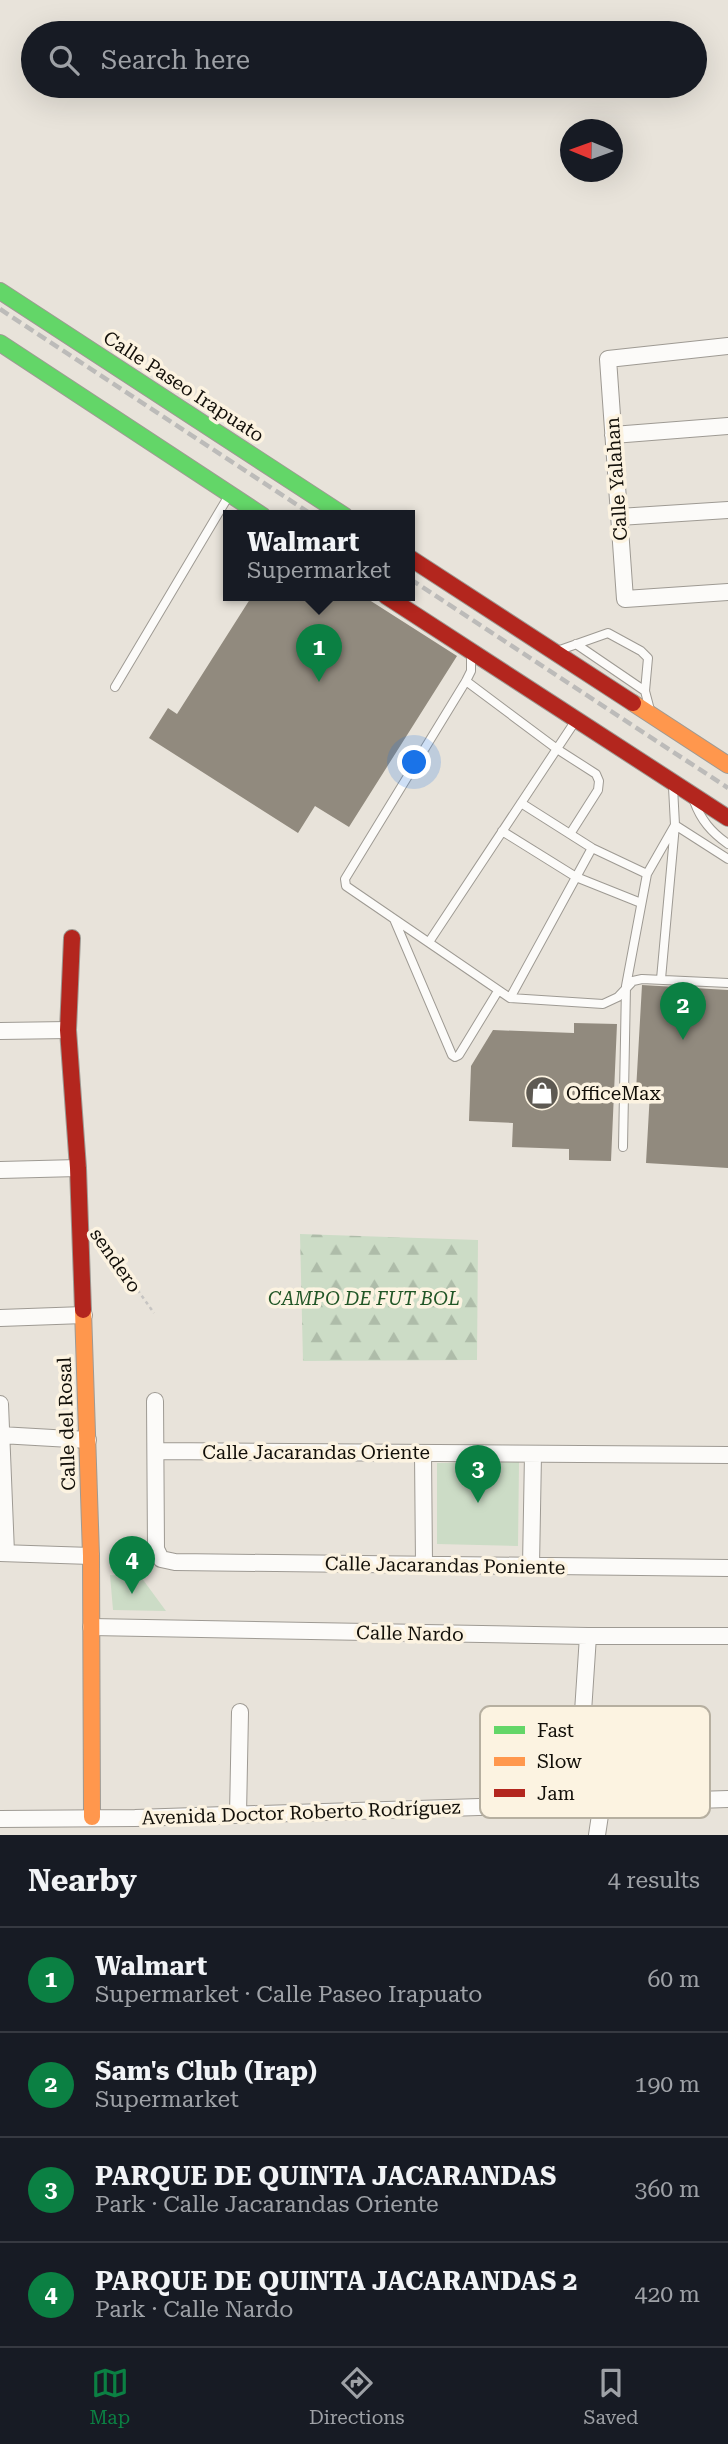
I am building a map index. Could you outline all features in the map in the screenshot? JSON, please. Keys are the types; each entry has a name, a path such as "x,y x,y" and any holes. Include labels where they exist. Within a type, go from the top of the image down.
{"main road":[{"name":"Calle Paseo Irapuato","path":"0,291 336,510"},
{"path":"0,343 254,510"},
{"path":"415,561 728,765"},
{"path":"394,601 728,818"},
{"name":"Calle del Rosal","path":"72,938 68,1030 78,1168 88,1440 92,1817"}],"street":[{"name":"Calle Yalahan","path":"728,346 608,359 625,599 728,592"},
{"path":"613,435 728,426"},
{"path":"619,517 728,510"},
{"path":"0,1031 68,1030"},
{"path":"0,1170 78,1168"},
{"path":"0,1318 84,1315"},
{"path":"155,1401 157,1451"},
{"path":"0,1404 3,1553 91,1556"},
{"path":"1,1435 88,1440"},
{"name":"Calle Jacarandas Oriente","path":"157,1451 728,1455"},
{"name":"Calle Jacarandas Poniente","path":"157,1451 156,1549 161,1559 175,1562 728,1568"},
{"path":"423,1453 424,1564"},
{"path":"531,1566 533,1454"},
{"name":"Calle Nardo","path":"91,1627 728,1636"},
{"path":"583,1706 588,1636"},
{"path":"238,1815 240,1712"},
{"name":"Avenida Doctor Roberto Rodríguez","path":"710,1799 728,1798"},
{"name":"Avenida Doctor Roberto Rodríguez","path":"0,1819 135,1818 480,1806"},
{"path":"132,1835 135,1818"}],"lane":[{"path":"115,687 230,494"},
{"path":"554,652 608,633 641,651 648,658 645,691 651,715"},
{"path":"576,645 645,691"},
{"path":"470,650 472,661 467,681 345,879 346,886 510,998 603,1004 618,997 633,981 642,979 728,983"},
{"path":"467,681 557,749 596,774 599,781 598,790 570,834"},
{"path":"429,942 576,720"},
{"path":"661,979 675,825 673,782"},
{"path":"692,795 700,816 714,834 728,844"},
{"path":"521,803 592,849 647,874"},
{"path":"675,825 728,859"},
{"path":"624,1147 626,986 647,874 675,825"},
{"path":"502,831 576,877 642,902"},
{"path":"510,998 592,849"},
{"path":"394,919 452,1055 459,1055 498,991"}],"path":[{"name":"sendero","path":"94,1228 153,1312"}],"green space":[{"name":"CAMPO DE FUT BOL","path":"300,1234 478,1240 477,1360 303,1361"},
{"path":"519,1462 518,1546 437,1544 437,1463"},
{"path":"110,1575 141,1577 166,1611 113,1610"}],"building":[{"path":"249,601 371,601 457,656 349,827 315,806 298,833 149,738 168,708 177,714"},
{"path":"642,985 728,990 728,1168 646,1163 650,1092 636,1091"},
{"name":"OfficeMax","path":"574,1023 617,1024 611,1161 569,1160 569,1149 512,1147 513,1123 469,1121 471,1066 493,1030 574,1033"}],"railway":[{"path":"0,309 305,510"},
{"path":"415,582 728,788"}],"traffic: fast":[{"path":"0,291 336,510"},
{"path":"0,343 254,510"}],"traffic: slow":[{"path":"633,703 728,765"},
{"path":"83,1310 91,1556 92,1817"}],"traffic: jam":[{"path":"415,561 633,703"},
{"path":"394,601 728,818"},
{"path":"72,938 68,1030 78,1168 83,1310"}],"place":[{"name":"Walmart","path":"319,682"},
{"name":"Sam's Club (Irap)","path":"683,1040"},
{"name":"OfficeMax","path":"542,1093"},
{"name":"PARQUE DE QUINTA JACARANDAS","path":"478,1503"},
{"name":"PARQUE DE QUINTA JACARANDAS 2","path":"132,1594"}]}
